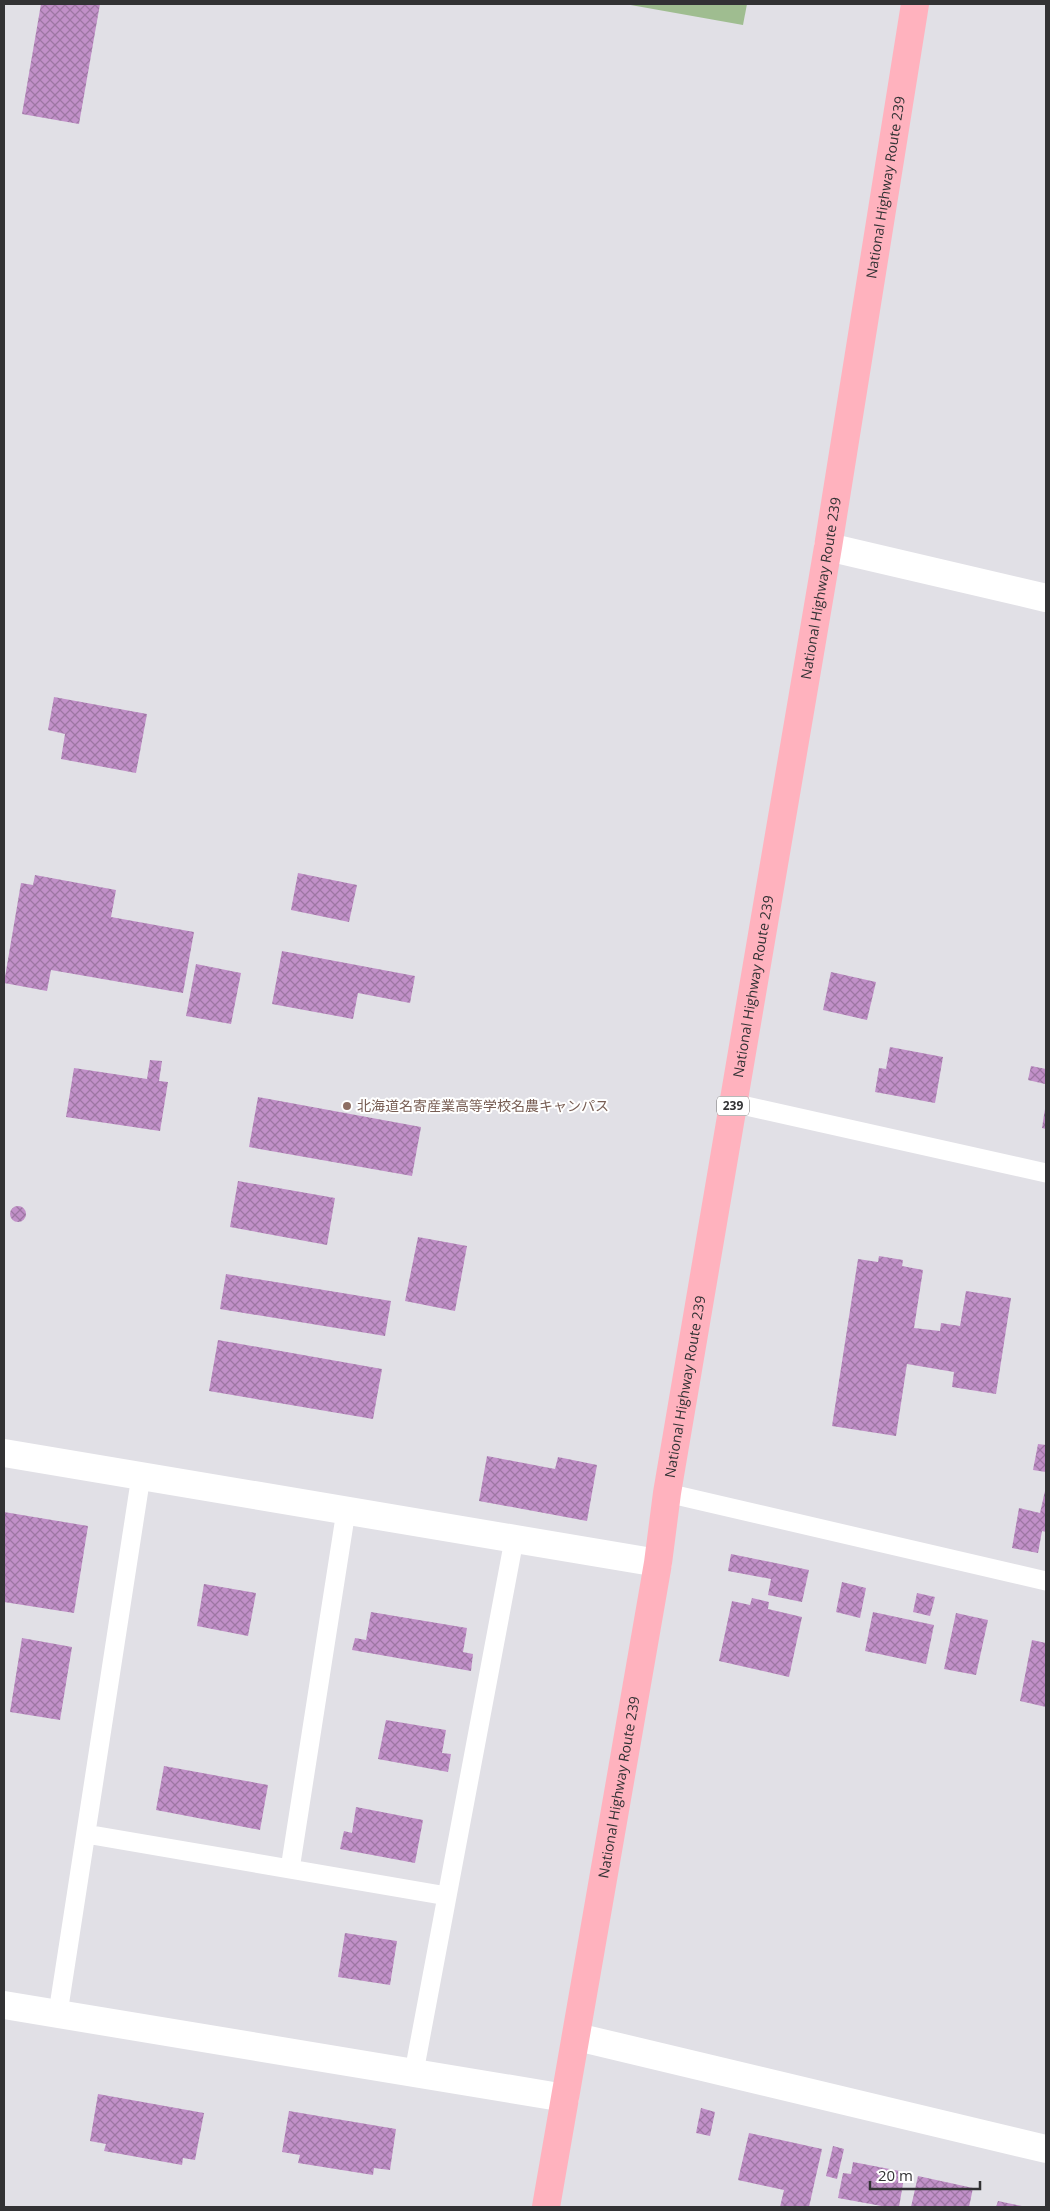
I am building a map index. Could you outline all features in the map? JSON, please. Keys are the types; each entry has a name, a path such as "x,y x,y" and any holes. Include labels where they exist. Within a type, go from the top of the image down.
{"highway":[{"name":"National Highway Route 239","path":"546,2207 658,1563 667,1493 828,547 915,4"}],"street":[{"path":"828,547 1046,598"},
{"path":"4,1453 658,1563"},
{"path":"4,2005 565,2098"},
{"path":"576,2038 1046,2149"}],"lane":[{"path":"734,1103 1046,1173"},
{"path":"58,2014 141,1476"},
{"path":"667,1493 1046,1581"},
{"path":"290,1869 346,1511"},
{"path":"414,2072 514,1540"},
{"path":"86,1834 447,1896"}],"green space":[{"path":"625,4 747,4 743,25"}],"building":[{"path":"41,4 100,4 79,124 22,114"},
{"path":"54,697 147,714 136,773 61,759 65,734 48,730"},
{"path":"298,873 357,885 349,922 291,910"},
{"path":"35,875 116,890 111,917 194,932 183,993 51,970 47,991 4,983 21,883 33,885"},
{"path":"282,951 415,976 410,1003 358,993 353,1019 272,1004"},
{"path":"196,964 241,973 231,1024 186,1016"},
{"path":"831,972 876,982 867,1020 823,1010"},
{"path":"890,1047 943,1057 935,1103 875,1092 879,1068 886,1069"},
{"path":"150,1060 162,1061 159,1081 168,1082 160,1131 66,1117 74,1068 147,1079"},
{"path":"1031,1066 1046,1069 1045,1084 1028,1080"},
{"path":"258,1097 421,1127 412,1176 249,1147"},
{"path":"1046,1109 1046,1129 1042,1128"},
{"path":"238,1181 335,1198 327,1245 230,1227"},
{"path":"18,1206 26,1214 18,1222 10,1214"},
{"path":"418,1237 467,1246 455,1311 405,1301"},
{"path":"879,1256 903,1260 902,1266 923,1270 914,1328 940,1331 941,1323 960,1326 966,1291 1011,1298 996,1394 952,1387 954,1372 907,1364 896,1436 832,1426 858,1259 878,1262"},
{"path":"226,1274 391,1301 385,1336 220,1309"},
{"path":"218,1340 382,1369 373,1419 209,1391"},
{"path":"1038,1444 1046,1445 1046,1472 1033,1470"},
{"path":"487,1456 555,1469 558,1457 597,1465 587,1521 479,1501"},
{"path":"1045,1491 1046,1532 1042,1531 1038,1553 1012,1548 1019,1508 1040,1513"},
{"path":"4,1512 88,1526 74,1613 4,1602"},
{"path":"731,1554 809,1570 802,1602 768,1595 771,1579 728,1571"},
{"path":"842,1582 866,1588 860,1618 836,1612"},
{"path":"204,1584 256,1593 248,1636 197,1626"},
{"path":"917,1593 935,1597 930,1616 913,1612"},
{"path":"752,1598 769,1602 768,1609 802,1617 789,1677 719,1661 732,1601 750,1605"},
{"path":"371,1612 467,1628 463,1652 473,1654 471,1671 352,1650 355,1638 366,1640"},
{"path":"873,1612 934,1625 926,1664 865,1651"},
{"path":"956,1613 988,1620 976,1675 944,1669"},
{"path":"22,1638 72,1647 60,1720 10,1712"},
{"path":"1032,1640 1046,1643 1046,1707 1020,1701"},
{"path":"386,1720 446,1730 442,1753 451,1754 448,1772 378,1759"},
{"path":"164,1766 268,1785 260,1830 156,1810"},
{"path":"356,1807 423,1820 415,1863 340,1849 344,1831 352,1833"},
{"path":"345,1933 397,1941 390,1985 338,1977"},
{"path":"98,2094 204,2113 195,2160 183,2158 182,2165 104,2151 106,2144 90,2141"},
{"path":"701,2108 715,2112 710,2136 696,2133"},
{"path":"289,2111 396,2129 390,2170 374,2168 373,2175 298,2163 300,2155 282,2152"},
{"path":"749,2133 822,2149 809,2207 780,2207 784,2190 738,2180"},
{"path":"833,2146 844,2149 837,2179 826,2176"},
{"path":"853,2162 905,2172 899,2207 887,2207 838,2198 843,2173 851,2174"},
{"path":"918,2176 973,2188 969,2207 911,2207"},
{"path":"998,2201 1022,2206 1022,2207 996,2207"}],"place":[{"name":"北海道名寄産業高等学校名農キャンパス","path":"347,1106"}]}
